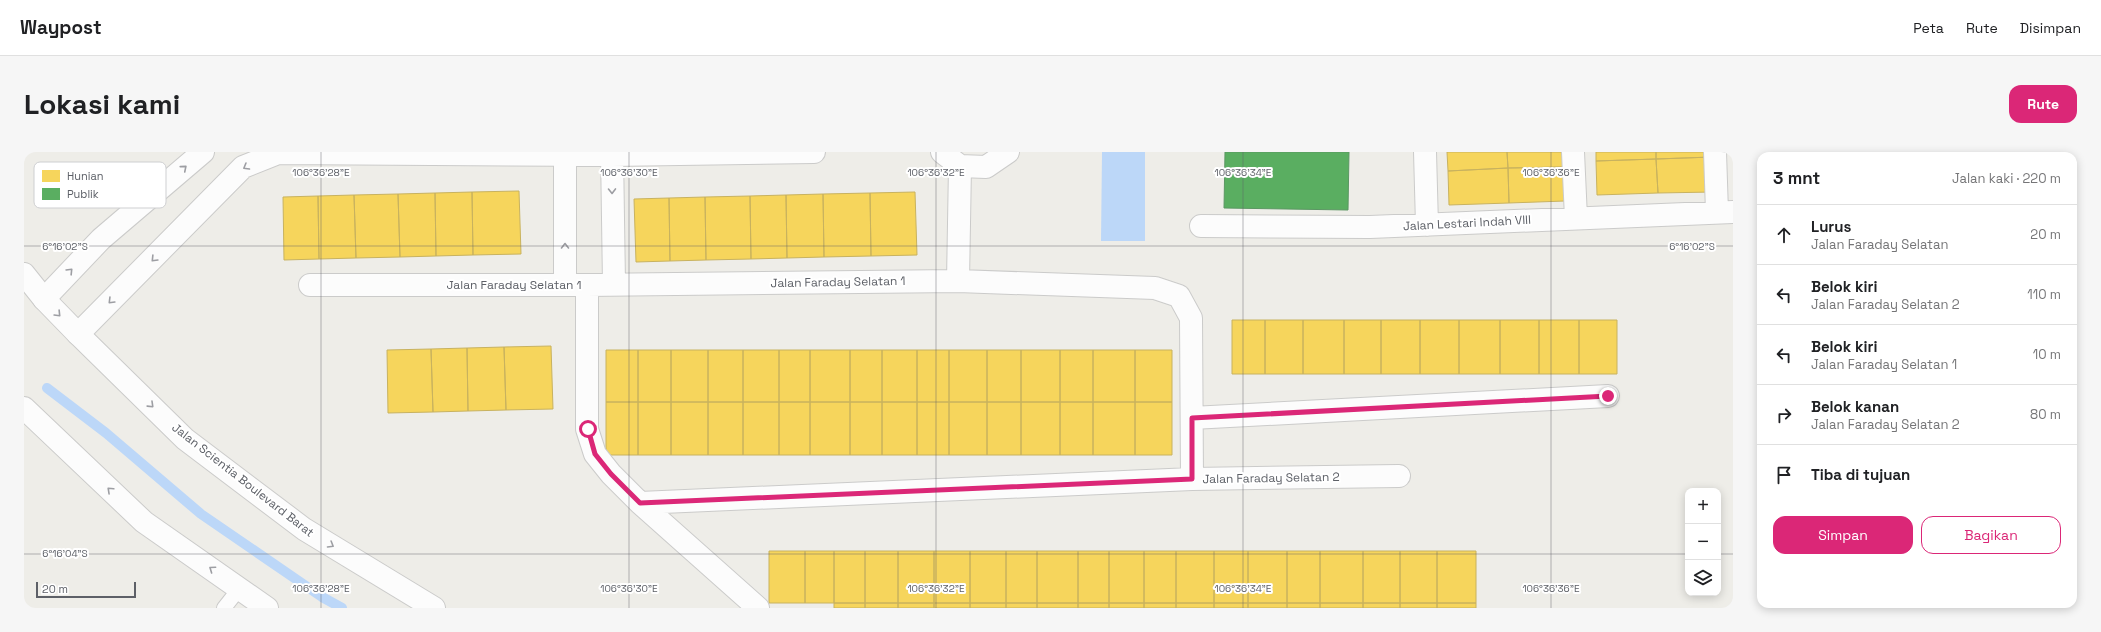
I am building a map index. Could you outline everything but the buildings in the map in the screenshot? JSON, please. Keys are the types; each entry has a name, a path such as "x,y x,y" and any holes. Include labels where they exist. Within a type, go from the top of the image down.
{"street":[{"path":"166,184 203,152"},
{"path":"78,334 243,167 278,153 612,154 814,152"},
{"path":"942,152 960,166 986,167 1008,152"},
{"path":"1425,152 1427,225"},
{"path":"1573,152 1576,218"},
{"path":"1715,152 1725,212"},
{"path":"565,153 565,285"},
{"path":"612,154 614,284"},
{"path":"958,281 960,166"},
{"path":"44,299 101,239 137,208"},
{"name":"Jalan Lestari Indah VIII","path":"1200,226 1370,228 1725,212"},
{"name":"Jalan Scientia Boulevard Barat","path":"24,274 44,299 78,334 191,444 304,529 434,608"},
{"name":"Jalan Faraday Selatan 1","path":"310,285 588,285 958,281 1155,288 1179,296 1190,318 1192,479"},
{"path":"588,285 588,429 595,454 611,474 640,503 758,608"},
{"path":"1192,418 1608,396"},
{"path":"24,408 144,522 267,608"},
{"name":"Jalan Faraday Selatan 2","path":"640,503 1192,479 1399,476"}],"lane":[{"path":"224,608 239,589"}],"water":[{"path":"1102,152 1145,152 1145,241 1101,241"}],"waterway":[{"path":"47,388 106,433 201,514 322,597 342,608"}],"route":[{"path":"588,429 595,454 611,474 640,503 1192,479 1192,418 1608,396"}]}
